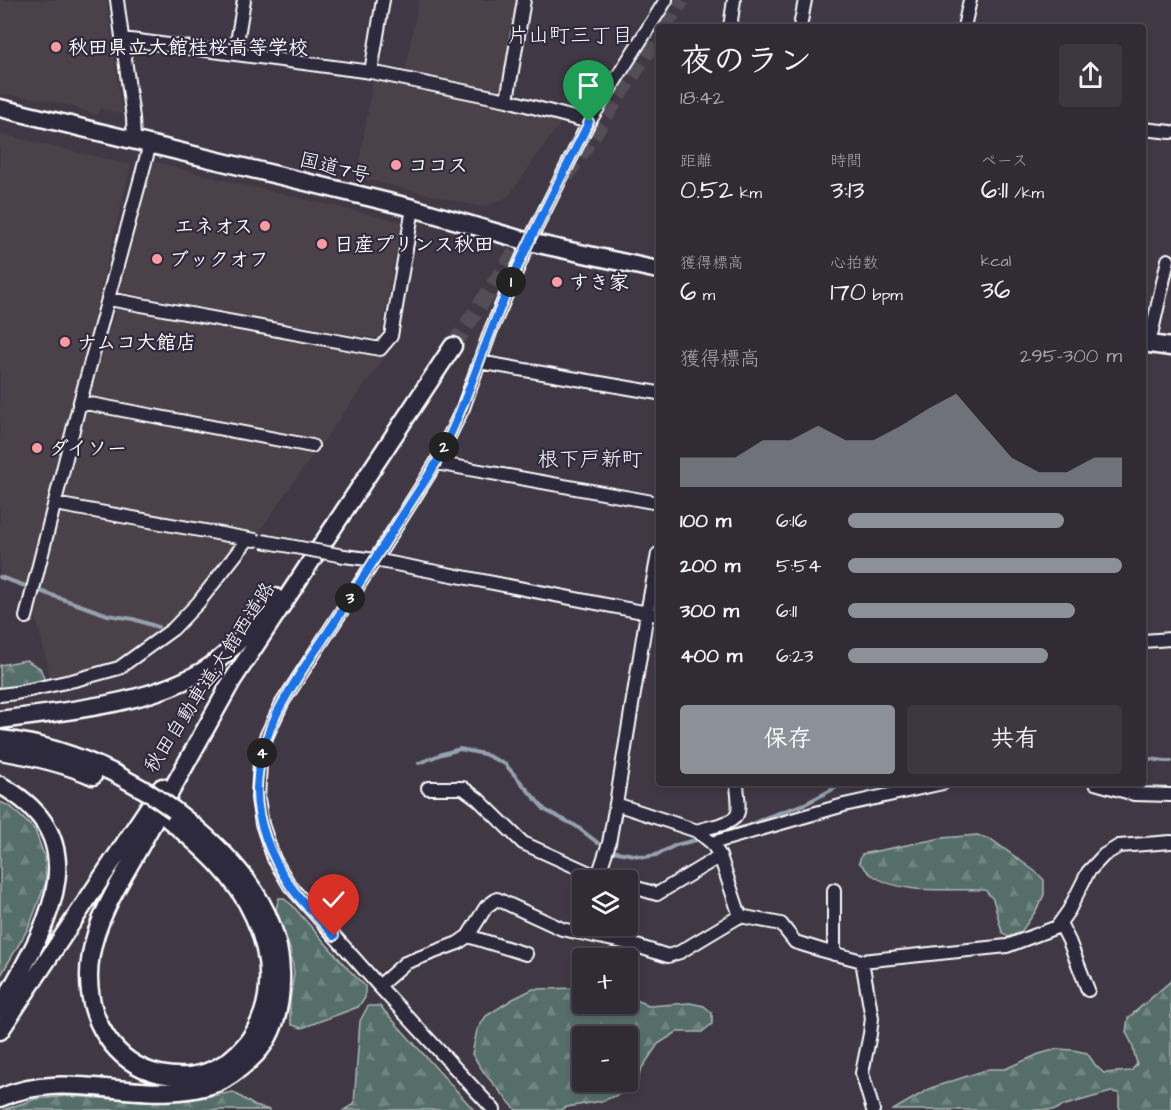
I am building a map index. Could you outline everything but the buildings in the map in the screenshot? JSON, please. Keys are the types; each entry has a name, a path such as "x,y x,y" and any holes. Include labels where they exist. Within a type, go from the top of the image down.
{"highway":[{"name":"国道7号","path":"0,108 413,208 529,242 656,270"},
{"path":"1146,343 1171,347"},
{"name":"秋田自動車道;大館西道路","path":"0,1031 453,346"},
{"path":"0,720 85,707 147,694 188,678 216,661 242,638 270,605 371,460 402,422"},
{"path":"171,814 210,856 243,897 262,937 269,975 262,1015 255,1032 244,1047 217,1068 185,1077 151,1072 123,1056 112,1045 102,1031 91,1001 89,969 96,935 113,896 232,681"},
{"path":"0,739 56,750 94,763 140,800 171,814 210,838 240,872 261,902 275,935 281,969 280,1002 271,1032 254,1057 218,1083 185,1091 39,1087 21,1090 0,1098"},
{"path":"0,751 24,754 113,778"},
{"path":"0,785 16,794 42,819 51,838 57,867 55,896 42,931 0,1009"}],"street":[{"path":"26,617 80,402 109,299 142,142 132,118 117,0"},
{"path":"235,54 244,0"},
{"path":"371,72 383,0"},
{"path":"507,100 524,0"},
{"path":"494,1110 290,886 274,859 262,824 257,787 260,763 266,736 282,703 436,463 463,408 504,297 529,242 589,122 666,0"},
{"path":"730,24 734,0"},
{"path":"801,24 805,0"},
{"path":"965,24 970,0"},
{"path":"123,39 371,72 507,100 589,122"},
{"path":"1146,129 1171,132"},
{"path":"109,299 380,349 391,336 413,208"},
{"path":"1146,343 1168,260"},
{"path":"479,362 656,393"},
{"path":"80,402 312,446"},
{"path":"436,463 656,503"},
{"path":"55,504 375,560 653,614"},
{"path":"0,695 75,680 119,668 154,643 198,603 248,539"},
{"path":"600,870 609,843 653,614 656,578"},
{"path":"1146,641 1171,639"},
{"path":"697,831 731,822 736,818 739,810 737,786"},
{"path":"712,843 844,805 930,786"},
{"path":"1106,786 1134,794 1171,795"},
{"path":"428,788 463,788 478,799 524,843 585,870"},
{"path":"616,804 697,831 712,843 720,856 740,916"},
{"path":"379,986 405,963 458,943 468,936 486,907 498,899 561,929 627,943 668,956 680,952 740,916 781,924 795,942 862,961 1007,946 1057,927 1069,910 1088,872 1104,855 1119,846 1171,842"},
{"path":"638,888 657,894 720,856"},
{"path":"834,890 834,954"},
{"path":"1060,923 1088,990"},
{"path":"468,936 526,954"},
{"path":"862,961 872,1018 862,1073 873,1110"}],"shaded area":[{"name":"秋田県立大館桂桜高等学校","path":"0,0 106,0 122,114 100,108 97,115 69,105 0,94"},
{"path":"419,0 521,0 505,87 496,92 405,73"},
{"path":"374,75 562,120 508,197 482,207 357,177"},
{"path":"0,134 131,165 27,588 0,580"},
{"path":"154,162 401,222 381,334 375,338 234,314 120,291"},
{"path":"117,306 387,354 258,533 186,609 149,641 117,662 51,679 34,609 56,513"}],"green space":[{"path":"26,660 40,668 45,681 0,690 0,665"},
{"path":"0,802 11,807 35,830 44,855 46,882 29,927 0,977"},
{"path":"977,835 992,840 1044,880 1044,895 1035,912 1021,932 1008,937 1002,932 993,899 985,890 927,890 898,886 872,875 859,862 862,854 942,838"},
{"path":"279,898 283,898 292,905 365,986 365,998 358,1007 302,1028 292,1025 290,1002 294,973 290,949 276,909"},
{"path":"1171,981 1171,1110 1121,1110 1119,1093 1111,1092 1055,1110 893,1110 931,1088 989,1069 1005,1069 1057,1049 1087,1053 1104,1073 1131,1071 1137,1064 1126,1032 1128,1018"},
{"path":"572,988 572,1014 638,1014 638,1001 648,1006 690,1003 704,1006 712,1013 712,1024 702,1032 677,1032 658,1044 640,1071 638,1080 638,1026 572,1026 572,1092 626,1092 602,1101 560,1110 516,1110 485,1074 472,1054 477,1030 486,1016 533,989"},
{"path":"368,1006 380,1006 474,1110 344,1110 354,1104 360,1021"},
{"path":"233,1092 255,1106 270,1110 3,1110 35,1099 68,1096 129,1100 189,1100"}],"waterway":[{"path":"0,577 108,615 133,619 158,627"},
{"path":"419,763 460,749 484,754 505,764 545,810 576,826 598,843"},
{"path":"1146,758 1171,761"},
{"path":"717,835 748,826 805,804 837,786"},
{"path":"612,851 645,857 696,840"}],"tunnel":[{"path":"666,24 682,0"},
{"path":"566,176 656,39"},
{"path":"453,346 530,230"}],"place":[{"name":"秋田県立大館桂桜高等学校","path":"56,47"},
{"name":"ココス","path":"396,165"},
{"name":"エネオス","path":"265,226"},
{"name":"日産プリンス秋田","path":"322,244"},
{"name":"ブックオフ","path":"157,259"},
{"name":"すき家","path":"557,282"},
{"name":"ナムコ大館店","path":"65,342"},
{"name":"ダイソー","path":"37,448"}],"district":[{"name":"片山町三丁目","path":"570,35"},
{"name":"根下戸新町","path":"590,459"}],"route":[{"path":"334,936 290,886 274,859 262,824 257,787 266,736 282,703 436,463 463,408 504,297 589,122"}]}
